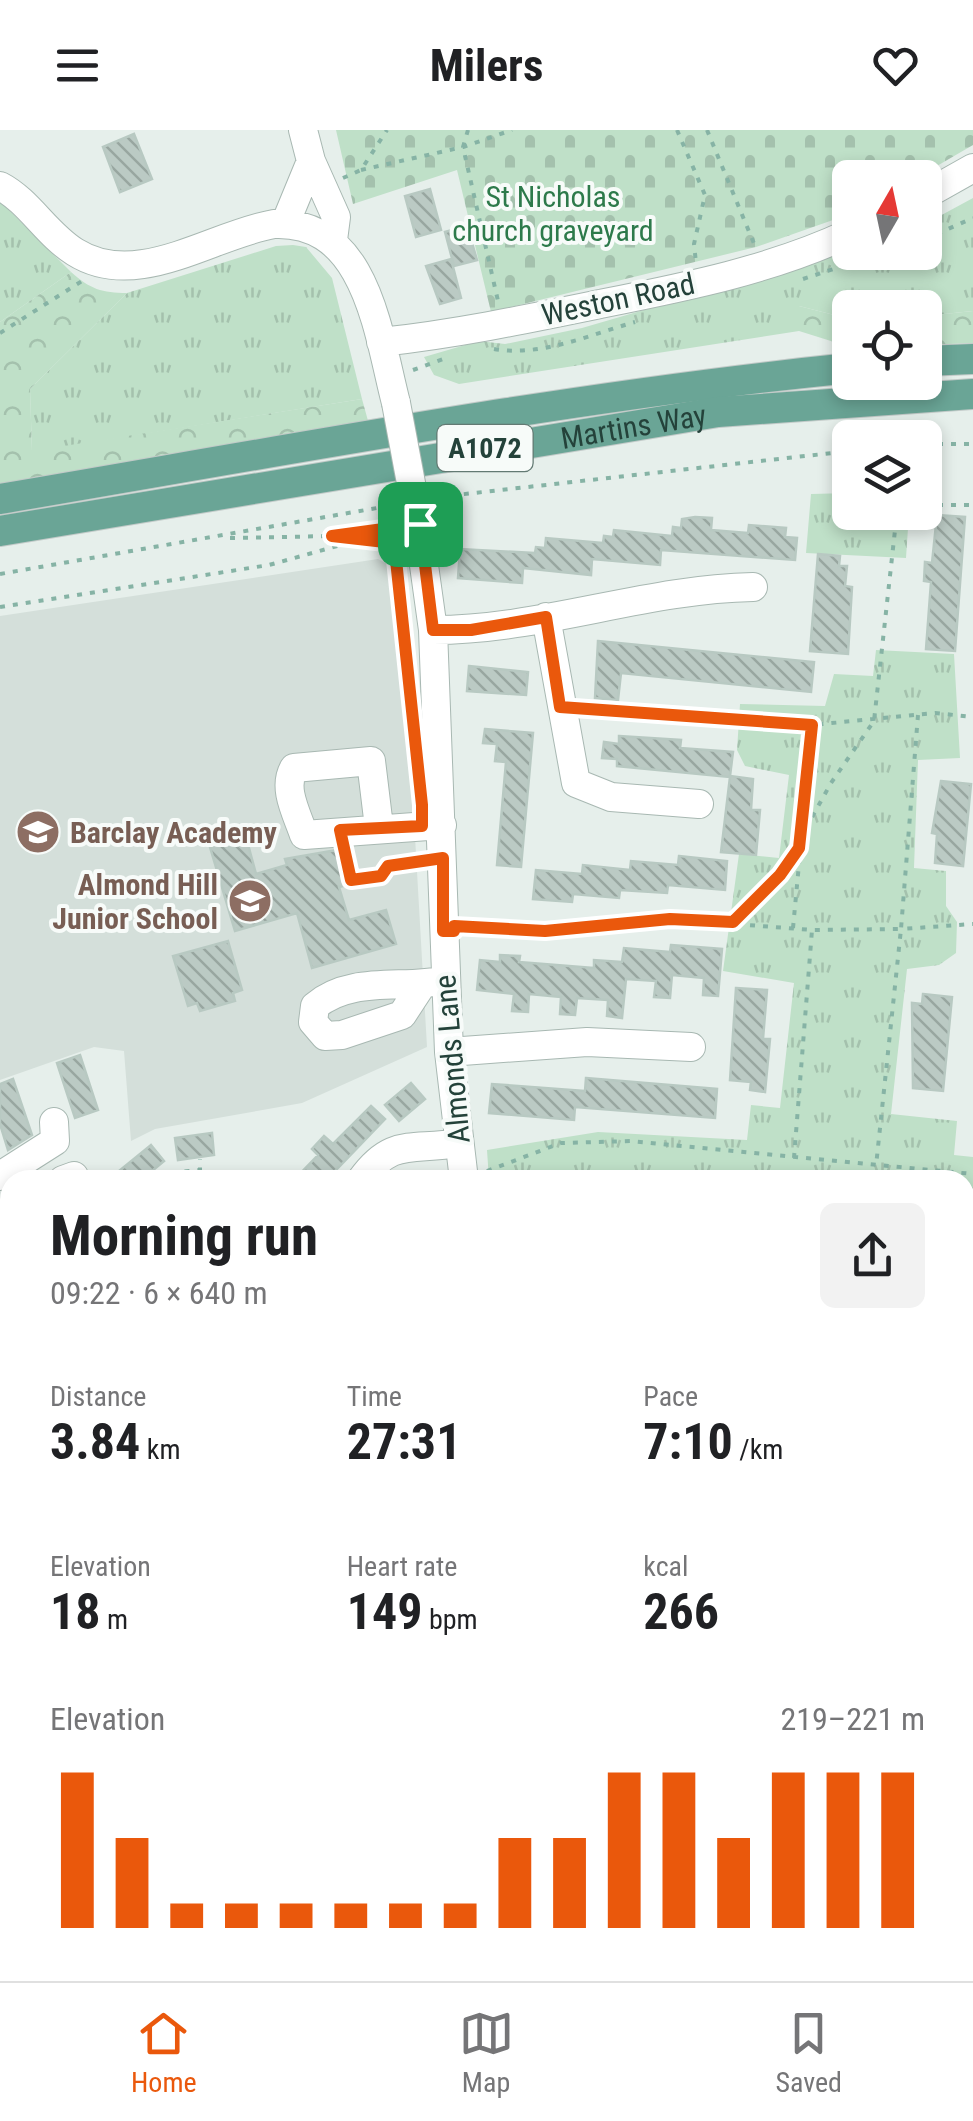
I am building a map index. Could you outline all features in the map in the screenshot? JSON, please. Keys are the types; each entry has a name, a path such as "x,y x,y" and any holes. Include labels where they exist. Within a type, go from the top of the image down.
{"main road":[{"path":"942,361 973,360"},
{"name":"A1072","path":"0,499 511,412 710,382 832,370"},
{"name":"Martins Way","path":"0,530 718,412 973,394"}],"street":[{"path":"0,186 62,243 107,265 134,267 264,226 307,226 333,240 336,218 327,189 311,161 304,130"},
{"path":"285,224 311,161"},
{"path":"942,185 973,168"},
{"name":"Almonds Lane","path":"333,240 355,267 381,342 418,519 433,630 442,825 443,931 433,983 449,1052 462,1170"},
{"name":"Weston Road","path":"381,342 503,324 762,268 832,241"},
{"path":"433,630 471,630 675,592 753,587"},
{"path":"546,617 572,774 584,789 611,796 700,804"},
{"path":"379,828 371,761 294,768 290,791 304,835 442,825"},
{"path":"449,1052 587,1042 691,1047"},
{"path":"9,1170 54,1140 54,1122"},
{"path":"368,1170 379,1156 392,1150 458,1142"}],"path":[{"path":"361,170 387,130"},
{"path":"468,130 462,148 503,324"},
{"path":"327,189 361,170 462,148 512,130"},
{"path":"676,130 705,195 694,244 699,282"},
{"path":"707,130 762,268"},
{"path":"942,231 973,218"},
{"path":"0,333 107,265"},
{"path":"942,444 973,444"},
{"path":"942,505 973,506"},
{"path":"332,536 418,519"},
{"path":"733,922 780,875 799,848 831,783 874,721 895,530"},
{"path":"220,538 332,536 385,542 396,560 412,706"},
{"path":"0,607 269,565 362,540"},
{"path":"560,707 812,725 918,715 973,718"},
{"path":"876,1166 918,715"},
{"path":"793,928 812,725"},
{"path":"340,830 351,880 381,876 388,866 443,858"},
{"path":"443,931 454,931 454,926 545,931 670,919 812,930 973,924"},
{"path":"794,1158 812,930"},
{"path":"490,1170 561,1143 630,1141 924,1170"},
{"path":"200,1159 200,1170"}],"shaded area":[{"name":"Almond Hill Junior School","path":"378,559 389,565 414,819 427,1047 302,1103 155,1129 131,1141 124,1051 94,1047 0,1080 0,616"}],"green space":[{"name":"St Nicholas church graveyard","path":"336,130 973,130 973,145 942,163 942,160 832,160 832,220 756,247 491,312 457,170 353,204"},
{"path":"973,198 973,311 942,314 942,290 832,290 832,314 799,306 799,331 459,384 434,375 424,357 479,341 505,344 582,328 832,255 832,270 942,270 942,215"},
{"path":"0,201 71,272 0,322"},
{"path":"276,246 306,247 332,278 362,399 32,452 30,389 127,293"},
{"path":"71,272 97,289 127,293 30,389 32,451 362,399 370,428 0,491 0,322"},
{"path":"799,306 832,314 832,341 799,331"},
{"path":"973,311 973,343 942,344 942,314"},
{"path":"832,493 832,530 908,530 906,558 806,553 811,494"},
{"path":"876,650 954,654 960,758 918,760 914,868 946,871 946,906 957,922 956,953 939,965 907,969 891,1114 957,1121 954,1155 973,1157 973,1170 488,1170 487,1150 598,1132 747,1140 751,1105 780,1108 794,983 723,971 739,854 779,858 789,775 745,766 737,750 740,704 825,706 834,674 873,676"}],"building":[{"path":"134,134 152,179 120,192 103,147"},
{"path":"430,189 441,230 416,237 405,196"},
{"path":"467,226 477,260 454,266 445,232"},
{"path":"451,259 461,298 440,304 426,266"},
{"path":"942,515 965,517 955,651 926,649 931,582 924,581 925,562 932,563 935,530 942,530"},
{"path":"712,518 711,530 748,533 749,525 786,528 785,537 797,538 795,560 661,550 660,565 592,559 591,575 523,568 522,583 458,578 460,549 535,553 536,547 545,548 546,538 603,543 604,536 613,537 614,530 672,536 673,527 681,528 682,519"},
{"path":"818,554 840,556 839,566 847,566 845,586 852,587 848,654 810,651"},
{"path":"598,641 814,662 811,692 621,673 618,700 595,698"},
{"path":"469,666 528,672 526,695 467,691"},
{"path":"485,729 533,733 521,867 497,865 506,762 495,761 497,744 483,743"},
{"path":"619,736 681,740 680,748 733,752 730,776 753,779 751,810 760,810 756,855 721,852 730,777 617,766 617,759 602,758 604,742 619,744"},
{"path":"941,781 971,784 963,866 935,863 937,834 932,833"},
{"path":"246,837 256,874 287,865 285,859 337,850 347,885 339,887 349,920 386,910 396,944 312,968 297,913 235,931 210,847"},
{"path":"679,856 727,861 725,890 668,885 667,893 620,890 619,898 573,894 572,902 533,899 536,870 582,874 583,865 630,870 631,861 678,865"},
{"path":"228,941 242,990 233,993 235,1001 200,1011 197,1003 188,1006 173,956"},
{"path":"671,945 722,949 718,996 703,995 704,978 672,975 670,998 654,997 656,981 626,979 622,1018 607,1016 608,1000 577,998 575,1015 560,1014 561,997 529,994 528,1012 512,1011 514,994 477,990 480,960 500,962 500,955 520,956 519,962 594,968 594,960 622,962 624,948 670,952"},
{"path":"736,988 767,990 763,1039 770,1039 765,1092 750,1090 751,1082 730,1080"},
{"path":"923,994 952,997 943,1091 913,1088 912,1003 922,1004"},
{"path":"80,1055 98,1110 75,1118 57,1063"},
{"path":"586,1078 717,1089 715,1118 575,1107 574,1120 489,1113 492,1084 585,1091"},
{"path":"13,1079 32,1135 8,1150 0,1124 0,1084"},
{"path":"411,1083 425,1099 399,1121 385,1105"},
{"path":"371,1106 385,1119 336,1170 304,1170 318,1155 312,1149 324,1136 333,1144"},
{"path":"212,1133 214,1155 178,1160 175,1138"},
{"path":"151,1145 164,1161 153,1170 120,1170"}],"place":[{"name":"Barclay Academy","path":"38,832"},
{"name":"Almond Hill Junior School","path":"250,901"}],"route":[{"path":"420,524 433,630 471,630 546,617 560,707 812,725 799,848 780,875 733,922 670,919 545,931 454,926 454,931 443,931 443,858 388,866 381,876 359,882 351,880 340,830 422,826 422,805 396,560 385,542 332,536 420,524"}]}
